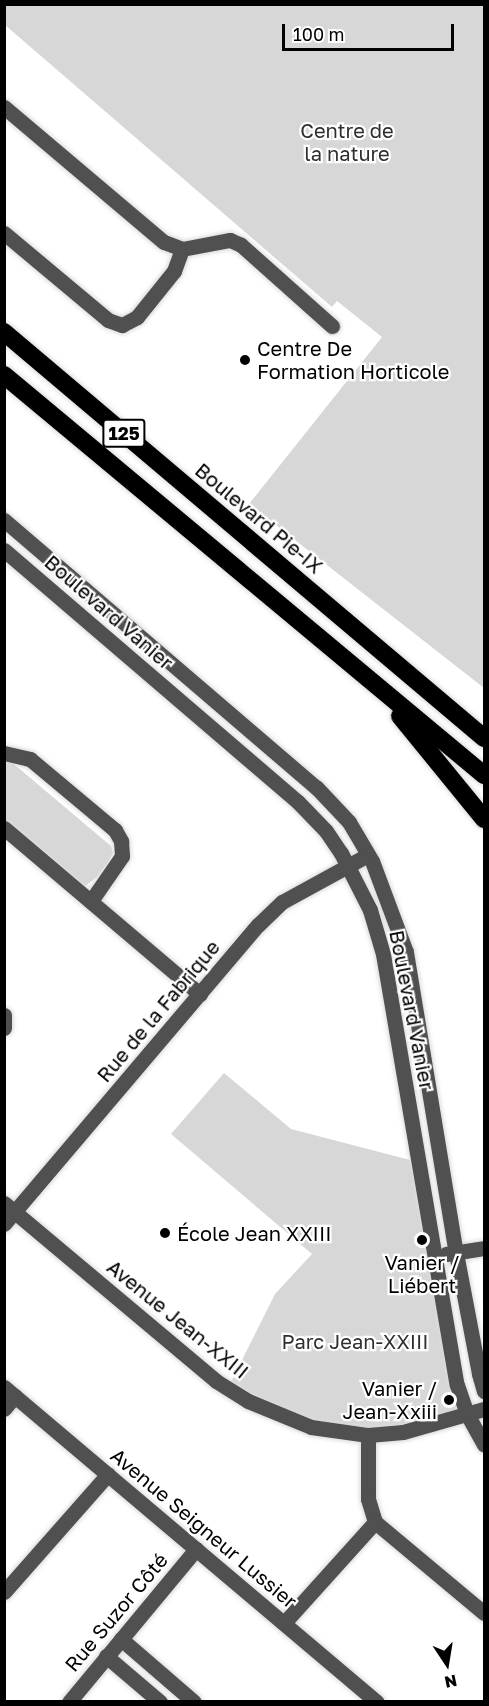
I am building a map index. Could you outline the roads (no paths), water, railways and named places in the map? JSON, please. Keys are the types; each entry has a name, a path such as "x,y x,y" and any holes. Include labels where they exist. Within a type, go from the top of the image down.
{"highway":[{"name":"Boulevard Pie-IX","path":"4,332 484,738"},
{"name":"125","path":"4,375 484,775"},
{"path":"374,684 484,819"}],"street":[{"path":"4,107 164,242 183,249 230,240 241,245 332,326"},
{"path":"4,233 108,320 122,325 137,317 174,271 183,249"},
{"name":"Boulevard Vanier","path":"4,520 316,787 349,822 368,855 390,905 406,952 456,1253 484,1391"},
{"name":"Boulevard Vanier","path":"4,550 298,802 326,831 348,867 370,910 383,954 457,1385 467,1414 484,1445"},
{"path":"4,753 30,759 115,830 121,841 122,856 91,901"},
{"path":"4,828 200,994"},
{"name":"Rue de la Fabrique","path":"4,1224 10,1208 200,994 258,924 282,902 368,855"},
{"path":"4,1015 4,1028"},
{"name":"Avenue Jean-XXIII","path":"10,1208 216,1381 248,1401 311,1427 368,1436 403,1432 484,1409"},
{"path":"434,1256 484,1248"},
{"path":"4,1409 10,1391"},
{"name":"Avenue Seigneur Lussier","path":"10,1391 377,1701"},
{"path":"368,1436 368,1499 375,1522 484,1613"},
{"path":"4,1592 108,1474"},
{"path":"284,1623 375,1522"},
{"name":"Rue Suzor Côté","path":"69,1701 196,1549"},
{"path":"121,1640 194,1701"},
{"path":"106,1656 160,1701"}],"place":[{"name":"Centre De Formation Horticole","path":"245,360"},
{"name":"École Jean XXIII","path":"165,1233"},
{"name":"Vanier / Liébert","path":"422,1240"},
{"name":"Vanier / Jean-Xxiii","path":"449,1400"}],"park label":[{"name":"Centre de la nature","path":"347,142"},
{"name":"Parc Jean-XXIII","path":"355,1341"}]}
